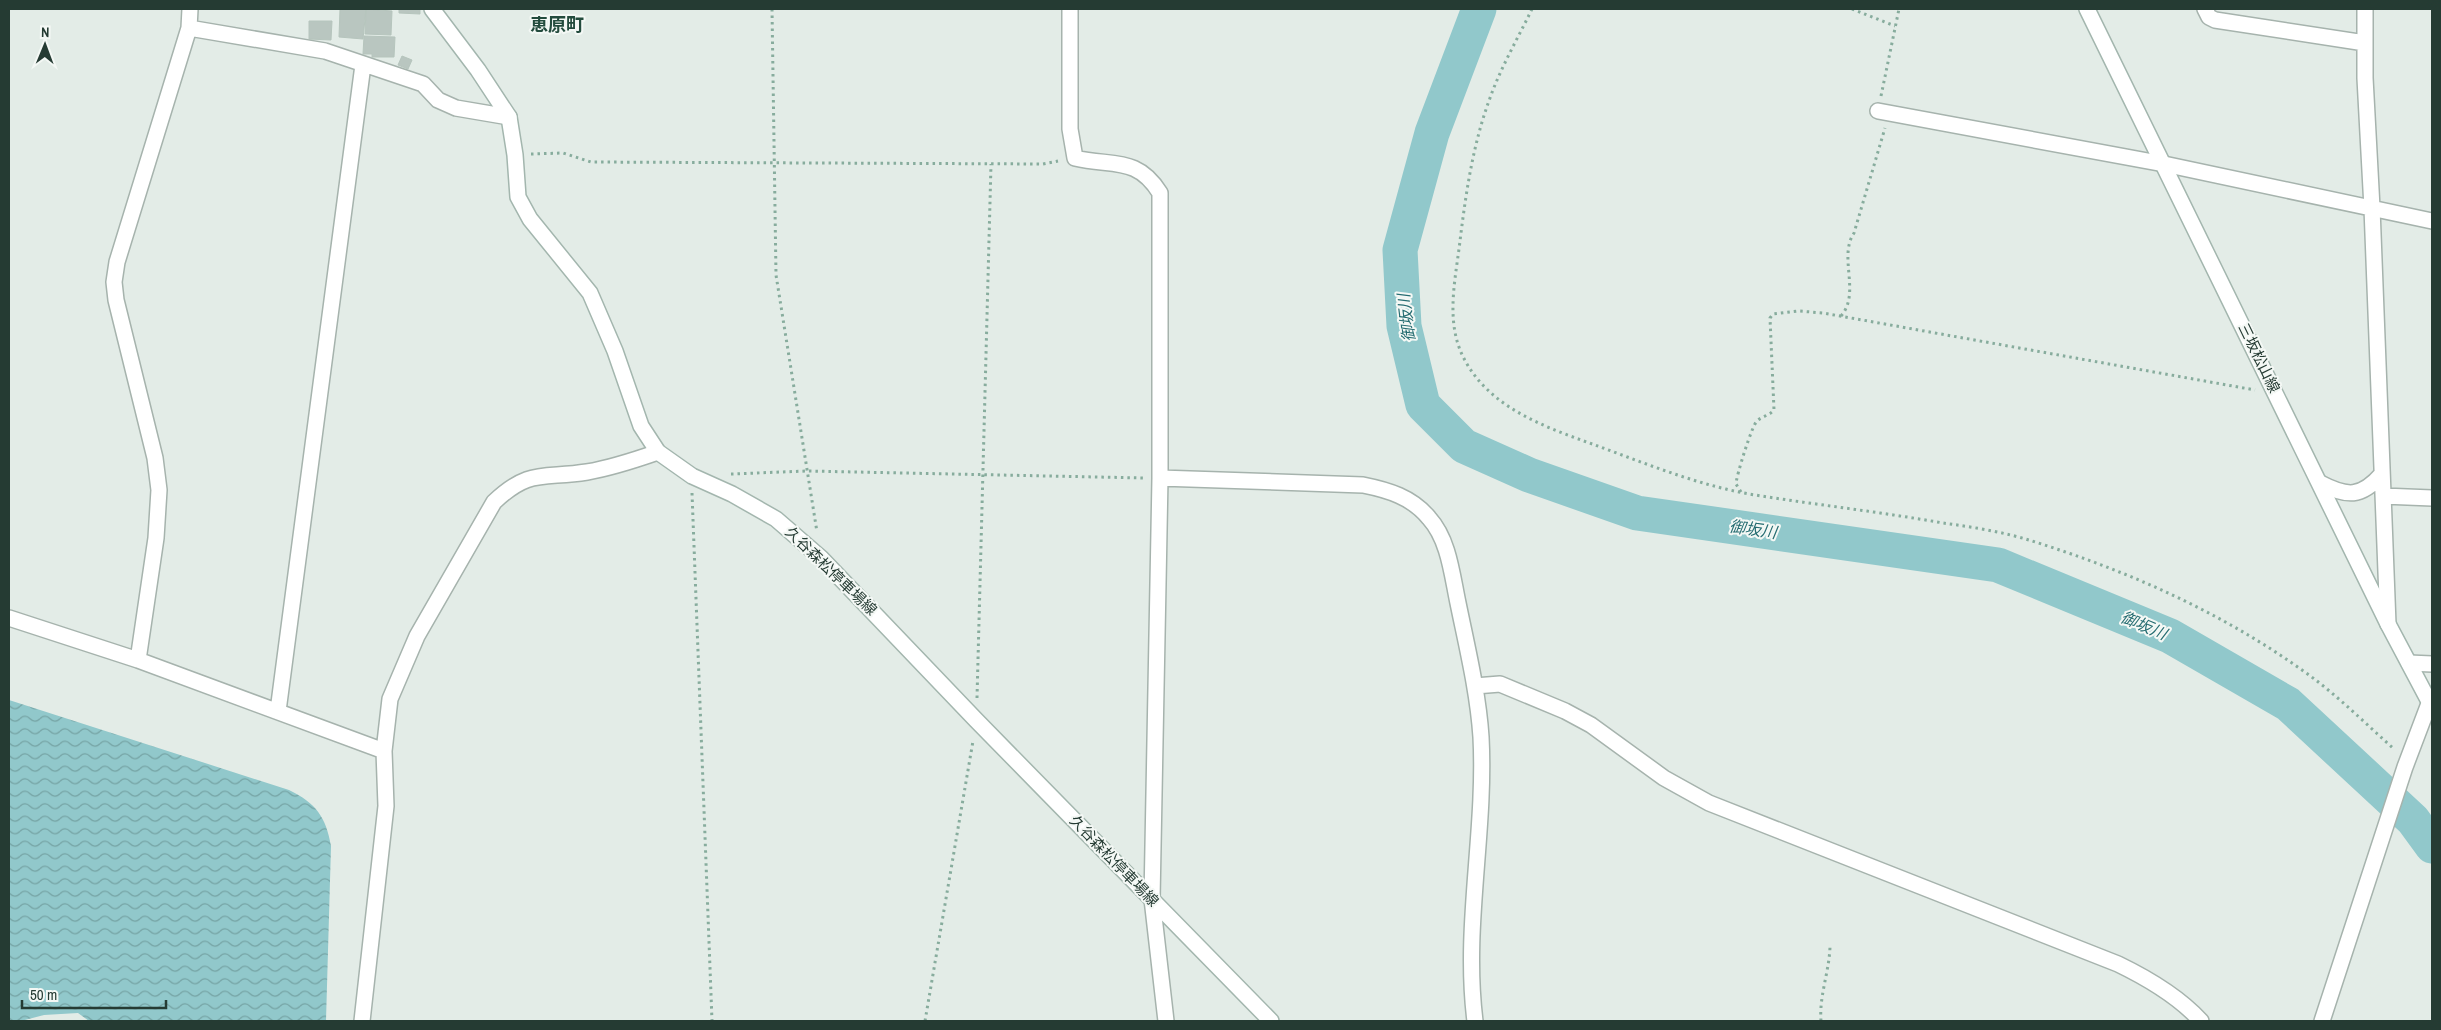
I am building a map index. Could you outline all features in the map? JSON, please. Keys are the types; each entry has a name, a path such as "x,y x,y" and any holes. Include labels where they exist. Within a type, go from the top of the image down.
{"street":[{"path":"138,660 156,538 159,490 156,458 116,300 114,282 120,252 189,28 190,9"},
{"name":"久谷森松停車場線","path":"432,9 478,70 509,117 516,155 518,197 530,219 590,293 615,351 641,426 658,452 692,476 732,494 776,519 821,558 976,720 1271,1021"},
{"path":"1070,9 1070,129 1075,158 1097,163 1134,166 1151,178 1160,193 1160,478 1152,899 1166,1021"},
{"name":"三坂松山線","path":"2087,9 2388,624 2431,704"},
{"path":"2205,9 2209,18 2215,20 2365,43"},
{"path":"2365,9 2388,624"},
{"path":"189,28 325,51 423,84 438,100 456,108 509,117"},
{"path":"278,711 363,65"},
{"path":"1883,112 2164,164 2432,221"},
{"path":"362,1021 386,806 384,751 390,699 417,636 494,502 510,487 524,479 542,475 590,472 637,460 658,452"},
{"path":"2320,483 2341,492 2359,492 2372,486 2382,474"},
{"path":"1160,478 1363,485 1390,490 1411,502 1430,518 1443,541 1475,686 1481,738 1472,948 1475,1021"},
{"path":"2383,496 2432,498"},
{"path":"9,618 138,660 384,751"},
{"path":"2409,663 2432,664"},
{"path":"1475,686 1500,684 1565,711 1591,725 1664,778 1709,803 2118,964 2158,987 2193,1012 2201,1021"},
{"path":"2322,1021 2406,764 2431,704"}],"path":[{"path":"772,9 776,163 776,275 821,558"},
{"path":"1532,9 1491,94 1475,143 1466,192 1452,296 1458,347 1469,368 1503,403 1525,417 1661,468 1742,492 1950,524 2028,539 2152,585 2210,613 2310,676 2406,764"},
{"path":"1852,9 1895,26"},
{"path":"1840,316 1845,311 1850,296 1849,241 1854,233 1883,112 1899,9"},
{"path":"516,155 563,153 591,162 776,163 1043,164 1075,158"},
{"path":"925,1021 976,720 991,164"},
{"path":"1742,492 1736,484 1736,476 1744,460 1752,429 1757,421 1774,410 1770,318 1773,314 1799,311 1840,316 2260,390 2273,386"},
{"path":"730,474 807,471 1160,478"},
{"path":"692,476 712,1021"},
{"path":"1821,1021 1821,998 1826,983 1830,947"}],"water":[{"path":"9,700 289,790 313,806 323,819 331,846 326,1021 89,1021 78,1013 44,1015 21,1021 9,1021"}],"building":[{"path":"340,9 366,9 363,39 339,37"},
{"path":"366,9 392,11 391,35 365,34"},
{"path":"399,9 420,9 420,14 399,13"},
{"path":"309,21 332,21 331,40 309,39"},
{"path":"364,36 395,37 394,57 372,57 372,54 363,54"},
{"path":"402,56 412,60 408,69 398,65"}],"waterway":[{"name":"御坂川","path":"1479,9 1432,133 1400,250 1404,326 1423,405 1464,446 1529,475 1637,513 1998,565 2170,636 2288,704 2413,820 2432,846"}],"district":[{"name":"恵原町","path":"557,25"}]}
